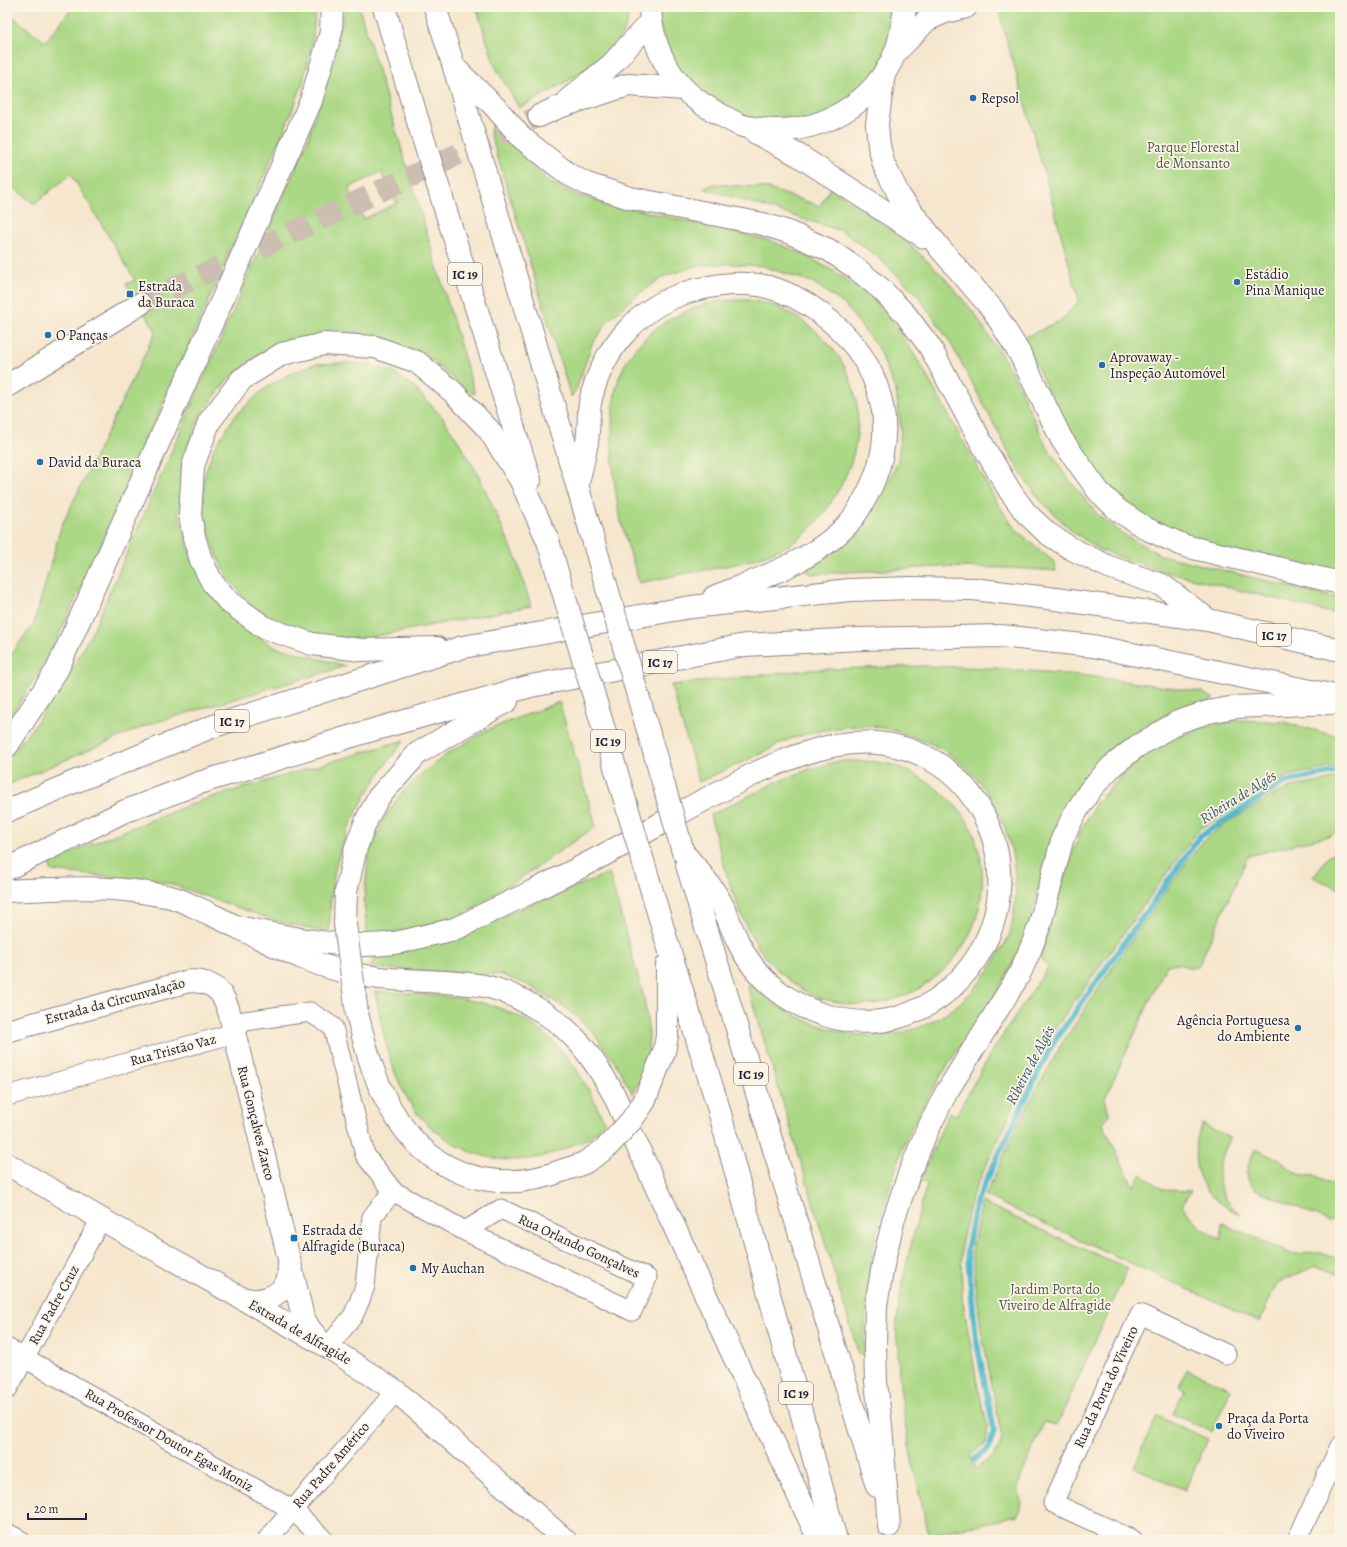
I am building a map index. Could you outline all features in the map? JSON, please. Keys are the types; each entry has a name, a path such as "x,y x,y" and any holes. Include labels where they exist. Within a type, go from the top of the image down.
{"main road":[{"path":"7,746 58,670 311,101 331,32 332,7"},
{"name":"IC 19","path":"384,7 421,132 548,541 667,942 717,1103 836,1540"},
{"name":"IC 19","path":"435,7 578,483 683,852 892,1533"},
{"path":"743,126 778,131 803,128 827,121 849,109 868,93 884,74 896,52 903,28 905,7"},
{"path":"896,52 927,20 945,12 966,7"},
{"path":"651,14 657,46 668,69 684,89 708,108 798,155 938,247"},
{"path":"559,107 612,64 651,14"},
{"path":"454,67 495,107 522,138 568,174 587,184 630,198 724,215 770,226 788,232 829,250 857,269 881,289 906,315 930,347 985,449 1010,491 1025,512 1047,533 1070,548 1109,567 1162,584 1208,620"},
{"path":"884,74 877,124 879,146 884,165 900,197 938,247 992,310 1020,354 1062,440 1099,492 1119,511 1147,529 1185,546 1340,582"},
{"path":"540,116 559,107 628,85 684,89"},
{"path":"578,483 587,442 590,403 597,378 609,355 623,334 658,304 679,294 723,284 747,284 767,287 790,294 814,308 834,324 849,339 865,361 875,380 882,401 884,424 883,446 879,468 869,492 859,510 826,544 808,556 773,573 691,607"},
{"path":"7,386 140,304"},
{"path":"463,647 361,650 312,644 265,628 228,601 212,582 201,560 194,538 190,515 193,466 209,422 242,378 282,354 324,344 375,347 417,362 453,392 489,430 520,479 548,541"},
{"name":"IC 17","path":"7,811 74,782 214,726 463,647 691,607 850,590 910,588 973,589 1208,620 1340,650"},
{"name":"IC 17","path":"7,869 123,812 199,783 362,733 531,686 745,645 860,639 1001,636 1093,646 1340,697"},
{"path":"531,686 418,753 378,798 367,819 355,852 346,892 345,924 357,1013 364,1043 380,1090 398,1121 423,1149 451,1169 469,1176 487,1180 531,1180 550,1176 583,1163 606,1148 631,1121 644,1102 664,1052 667,1036 667,942"},
{"path":"892,1533 876,1382 875,1345 876,1305 884,1260 894,1218 909,1174 923,1140 946,1093 1018,975 1031,948 1040,924 1063,837 1074,815 1090,790 1112,766 1136,747 1178,722 1208,712 1235,707 1340,703"},
{"path":"238,927 341,945 395,943 456,928 571,872 736,783 799,754 828,746 855,743 878,743 900,747 920,755 938,765 955,778 966,790 980,808 991,830 997,849 1000,867 1000,888 997,912 991,932 981,952 967,972 950,990 934,1001 911,1013 887,1020 856,1021 841,1019 803,1007 772,987 756,971 745,956 720,900 683,852"},
{"path":"7,891 73,888 122,889 174,898 238,927 273,946 316,963 359,975 407,981 485,986 530,1004 550,1016 572,1034 591,1058 614,1095 819,1540"},
{"name":"Estrada da Circunvalação","path":"7,1031 189,981 208,983 220,992"},
{"name":"Rua Gonçalves Zarco","path":"220,992 228,1005 303,1317 317,1338 328,1347"},
{"name":"Estrada de Alfragide","path":"7,1164 100,1219 328,1347 396,1391 565,1540"},
{"name":"Rua Gonçalves Zarco","path":"237,1295 250,1300 266,1299 275,1296 281,1291 287,1281 289,1272 288,1255"}],"street":[{"name":"Rua Tristão Vaz","path":"7,1096 224,1036 245,1022 310,1012 333,1027"},
{"name":"Rua Orlando Gonçalves","path":"333,1027 365,1155 393,1191 465,1232 632,1311 647,1278 500,1209 465,1232"},
{"path":"328,1347 353,1316 360,1300 365,1286 372,1217 393,1191"},
{"name":"Rua Padre Cruz","path":"7,1390 100,1219"},
{"name":"Rua da Porta do Viveiro","path":"1133,1540 1052,1503 1140,1314 1226,1354"},
{"name":"Rua Professor Doutor Egas Moniz","path":"7,1348 293,1510 324,1540"},
{"name":"Rua Padre Américo","path":"267,1540 396,1391"},
{"path":"1297,1540 1340,1446"},
{"path":"7,1533 20,1540"}],"green space":[{"path":"73,7 316,7 312,45 302,85 286,126 59,635 34,680 7,721 7,660 34,623 61,527 156,331 126,284 135,280 71,174 34,204 7,182 7,12 45,42"},
{"path":"346,7 359,7 475,394 464,389 433,361 392,342 358,332 308,339 259,354 228,379 199,417 182,466 179,514 192,558 217,601 245,628 275,647 346,666 150,724 7,785 7,760 36,723 68,677 95,626 308,140","holes":["381,172 397,203 364,219 349,188"]},
{"path":"476,7 629,7 629,10 627,24 624,31 616,43 605,54 577,75 519,108 495,66"},
{"path":"655,7 955,7 873,90 794,136 711,107 676,76"},
{"name":"Parque Florestal de Monsanto","path":"1000,7 1340,7 1340,580 1187,543 1146,523 1099,482 1064,423 1023,338 1062,320 1079,301 999,13 1002,12"},
{"path":"492,126 550,182 579,196 771,241 803,254 835,272 873,300 889,317 919,362 998,504 1015,529 1054,562 1056,571 1009,568 940,567 811,574 806,570 847,540 879,501 898,462 901,429 896,392 878,348 844,304 812,282 762,266 730,264 699,265 665,276 634,297 608,321 592,344 576,390 571,397 490,132"},
{"path":"715,184 766,188 820,206 830,188 836,192 905,240 943,276 974,313 1012,372 1045,443 1063,472 1099,516 1126,536 1161,555 1340,599 1340,615 1154,569 1100,550 1073,532 1041,501 1019,471 950,342 917,294 874,254 842,231 703,188"},
{"path":"730,300 750,300 778,307 807,324 827,342 842,362 852,385 857,409 857,435 851,461 840,487 822,516 804,535 787,546 744,562 639,583 620,517 614,476 612,441 613,406 620,375 630,356 644,339 652,331 670,319 690,310 712,303"},
{"path":"314,364 368,364 393,372 414,387 443,418 480,478 516,558 531,606 366,638 328,637 283,626 247,602 223,570 209,534 204,506 204,477 214,448 235,416 263,390 286,376"},
{"path":"922,666 995,668 1081,675 1202,692 1214,699 1163,717 1143,726 1125,738 1093,768 1068,803 1050,842 1032,916 1016,958 989,1004 931,1092 906,1139 876,1236 867,1286 864,1355 859,1355 747,984 776,1004 807,1021 830,1029 853,1034 888,1035 900,1033 923,1026 944,1015 961,1002 980,982 1010,933 1015,907 1015,880 1012,853 1005,828 994,803 979,781 960,762 933,744 878,727 841,727 796,737 699,782 671,685 805,670"},
{"path":"559,702 596,826 521,878 454,921 368,937 364,903 368,858 384,818 404,790 447,754 487,730"},
{"name":"Jardim Porta do Viveiro de Alfragide","path":"1240,720 1283,722 1340,737 1340,766 1287,776 1198,830 1041,1048 972,1196 961,1246 962,1296 978,1388 988,1427 986,1443 971,1455 975,1469 995,1455 1002,1438 981,1329 972,1251 982,1202 1067,1242 1128,1268 1057,1425 1044,1422 1019,1482 1018,1486 1021,1503 1018,1516 929,1535 913,1467 901,1397 897,1331 899,1303 906,1268 927,1184 920,1180 949,1112 956,1115 991,1053 1048,967 1040,958 1068,865 1081,830 1096,803 1134,763 1163,743 1207,726"},
{"path":"404,740 370,789 351,824 343,843 337,861 332,887 329,933 276,921 168,883 52,871 48,861 199,801"},
{"path":"840,761 868,761 889,764 906,770 928,782 957,807 970,826 979,852 982,877 980,903 973,927 961,949 945,969 925,985 901,997 872,1004 849,1004 822,999 812,995 790,981 766,958 746,926 732,889 710,815 779,781 812,768"},
{"path":"1340,778 1340,830 1328,836 1248,856 1198,967 1194,968 1172,964 1165,968 1105,1098 1109,1114 1103,1124 1133,1186 1141,1174 1163,1190 1191,1191 1182,1205 1198,1225 1221,1239 1222,1223 1291,1254 1321,1253 1340,1258 1340,1275 1316,1266 1277,1283 1259,1322 985,1196 1025,1111 1061,1045 1121,955 1186,863 1205,839 1231,820 1274,795 1292,787"},
{"path":"1340,848 1340,889 1313,877 1327,858"},
{"path":"609,873 644,998 649,1033 648,1058 641,1081 635,1088 633,1094 613,1059 592,1031 566,1008 528,985 502,975 370,968 377,953 449,938"},
{"path":"375,991 429,995 479,1002 503,1010 526,1021 547,1036 573,1064 588,1089 605,1123 589,1137 557,1152 524,1160 491,1158 459,1146 439,1134 425,1122 413,1108 403,1090 387,1048"},
{"path":"1202,1124 1230,1138 1221,1160 1218,1178 1224,1196 1230,1205 1240,1214 1226,1207 1215,1199 1206,1189 1200,1178 1196,1166 1195,1153 1197,1139"},
{"path":"1255,1149 1280,1160 1298,1174 1315,1176 1340,1187 1340,1214 1338,1217 1329,1221 1255,1189 1250,1184 1247,1170"},
{"path":"1187,1369 1231,1389 1212,1432 1173,1414 1185,1389 1179,1386"},
{"path":"1157,1416 1208,1439 1185,1490 1134,1467"}],"waterway":[{"name":"Ribeira de Algés","path":"974,1460 989,1448 994,1430 976,1338 967,1250 977,1200 1051,1046 1200,836 1285,782 1340,771"}],"tunnel":[{"path":"140,304 539,116"}],"place":[{"name":"Repsol","path":"973,98"},
{"name":"Estádio Pina Manique","path":"1237,282"},
{"name":"Estrada da Buraca","path":"130,294"},
{"name":"O Panças","path":"48,335"},
{"name":"Aprovaway - Inspeção Automóvel","path":"1102,365"},
{"name":"David da Buraca","path":"40,462"},
{"name":"Agência Portuguesa do Ambiente","path":"1298,1028"},
{"name":"Estrada de Alfragide (Buraca)","path":"294,1238"},
{"name":"My Auchan","path":"413,1268"},
{"name":"Praça da Porta do Viveiro","path":"1219,1426"}]}
